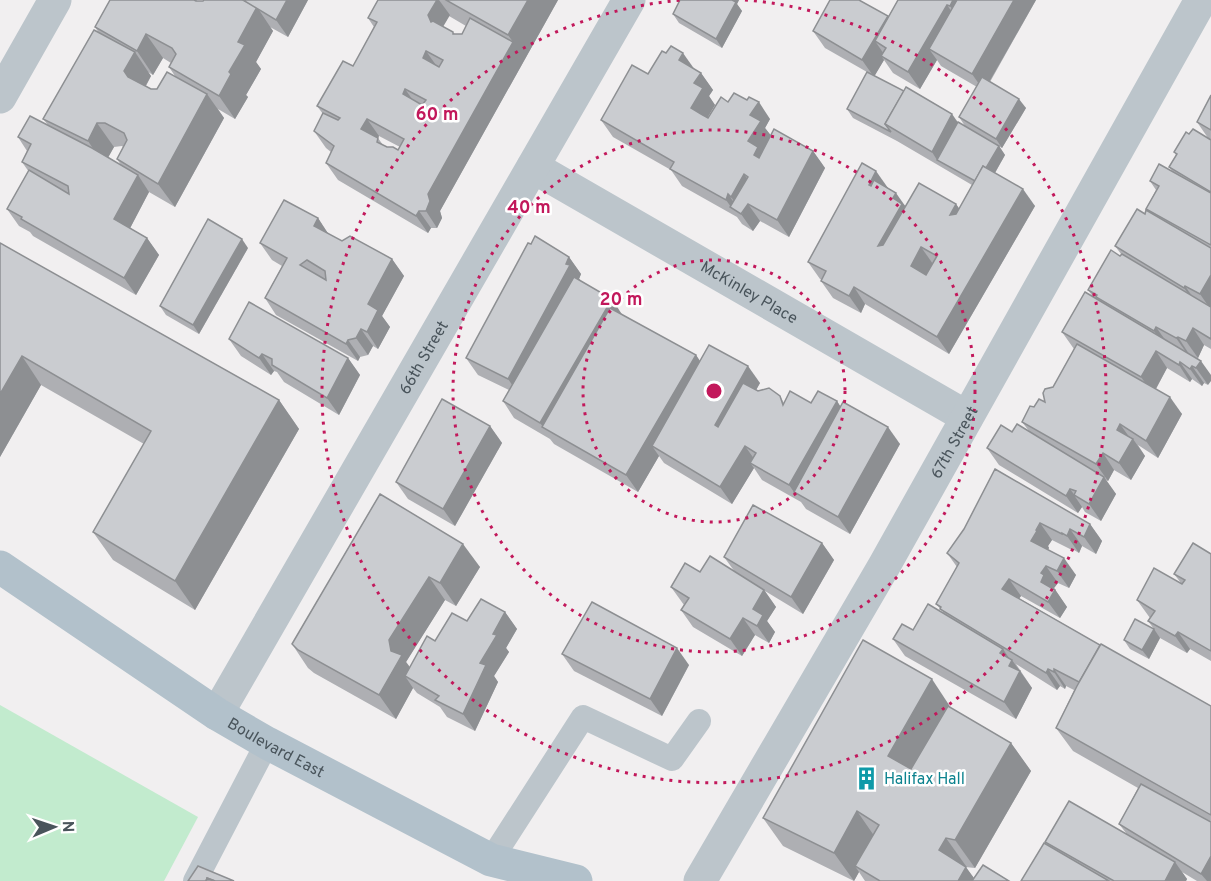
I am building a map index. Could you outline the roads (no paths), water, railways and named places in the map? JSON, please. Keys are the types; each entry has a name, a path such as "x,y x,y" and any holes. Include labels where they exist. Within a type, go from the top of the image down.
{"main road":[{"name":"Boulevard East","path":"0,567 217,714 267,743 491,860 576,881"}],"street":[{"path":"0,97 54,0"},
{"name":"66th Street","path":"217,714 629,0"},
{"name":"67th Street","path":"700,881 884,566 1201,0"},
{"name":"McKinley Place","path":"533,167 967,417"}],"lane":[{"path":"491,860 583,717 672,759 699,721"},
{"path":"195,881 267,743"}],"place":[{"name":"Halifax Hall","path":"866,778"}]}
